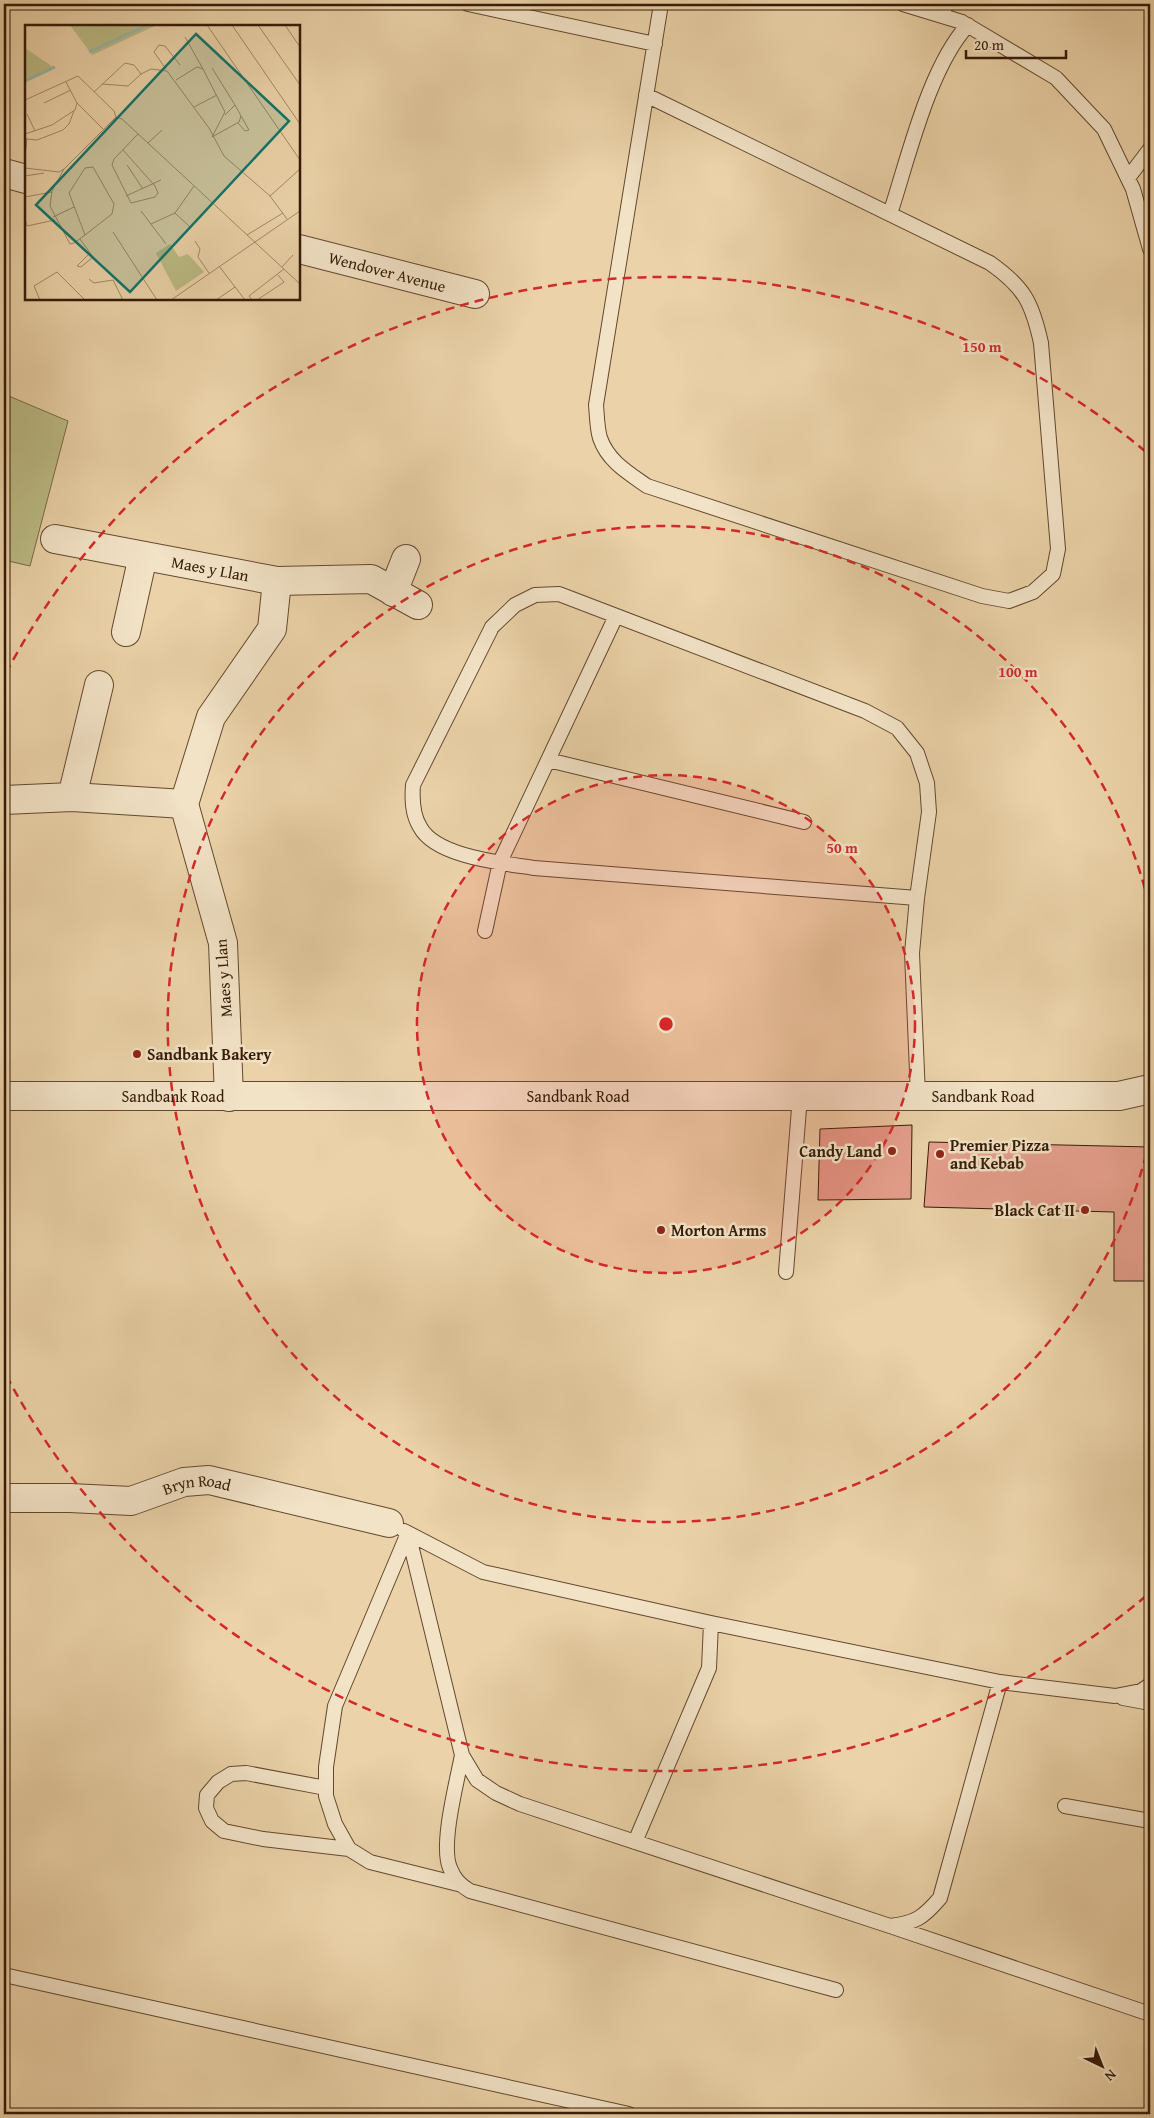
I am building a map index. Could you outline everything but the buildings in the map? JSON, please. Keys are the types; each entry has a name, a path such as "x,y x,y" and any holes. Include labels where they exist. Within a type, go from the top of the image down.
{"street":[{"path":"4,173 25,179"},
{"name":"Wendover Avenue","path":"300,249 475,294"},
{"name":"Maes y Llan","path":"56,539 277,581 371,580 418,605"},
{"path":"126,632 143,556"},
{"path":"393,592 406,559"},
{"path":"4,800 72,797 184,804 211,717 272,629 277,581"},
{"path":"72,797 98,685"},
{"name":"Maes y Llan","path":"184,804 223,943 229,1097"},
{"name":"Sandbank Road","path":"4,1096 1119,1096 1150,1089"},
{"name":"Bryn Road","path":"4,1498 70,1498 131,1501 184,1482 209,1480 398,1528"}],"lane":[{"path":"468,4 499,7 655,44"},
{"path":"646,95 990,263 1011,278 1022,292 1035,317 1040,343 1058,549 1052,574 1033,592 1009,601 982,596 647,486 620,467 609,456 599,437 596,406 646,95 655,44 661,4"},
{"path":"903,4 943,9 1056,78 1104,129 1133,189 1150,249"},
{"path":"890,214 934,82 957,37 968,25"},
{"path":"1128,178 1150,149"},
{"path":"917,898 534,868 457,853 435,842 420,827 412,803 413,785 492,627 516,605 535,595 559,594 865,711 897,728 917,753 927,783 929,812 917,898 912,953 918,1096"},
{"path":"486,931 500,862 616,616"},
{"path":"548,760 804,822"},
{"path":"786,1272 800,1096"},
{"path":"398,1528 483,1572 1000,1682 1115,1696 1150,1703"},
{"path":"398,1528 462,1756 477,1780 496,1793 520,1804 1150,2014"},
{"path":"349,1849 335,1824 326,1796 326,1767 335,1706 398,1528"},
{"path":"635,1842 709,1668 711,1622"},
{"path":"890,1926 909,1924 926,1915 940,1898 1000,1682"},
{"path":"1115,1696 1141,1692 1150,1685"},
{"path":"458,1884 449,1867 447,1842 462,1756"},
{"path":"326,1788 246,1773 231,1774 218,1782 207,1795 206,1808 212,1821 224,1831 263,1840 349,1849 370,1862 458,1884 470,1891 836,1990"},
{"path":"1065,1806 1150,1821"},
{"path":"4,1975 629,2114"}],"green space":[{"path":"4,394 68,421 30,566 4,560"}],"place":[{"name":"Sandbank Bakery","path":"137,1054"},
{"name":"Candy Land","path":"892,1151"},
{"name":"Premier Pizza and Kebab","path":"940,1154"},
{"name":"Black Cat II","path":"1085,1210"},
{"name":"Morton Arms","path":"661,1230"}]}
